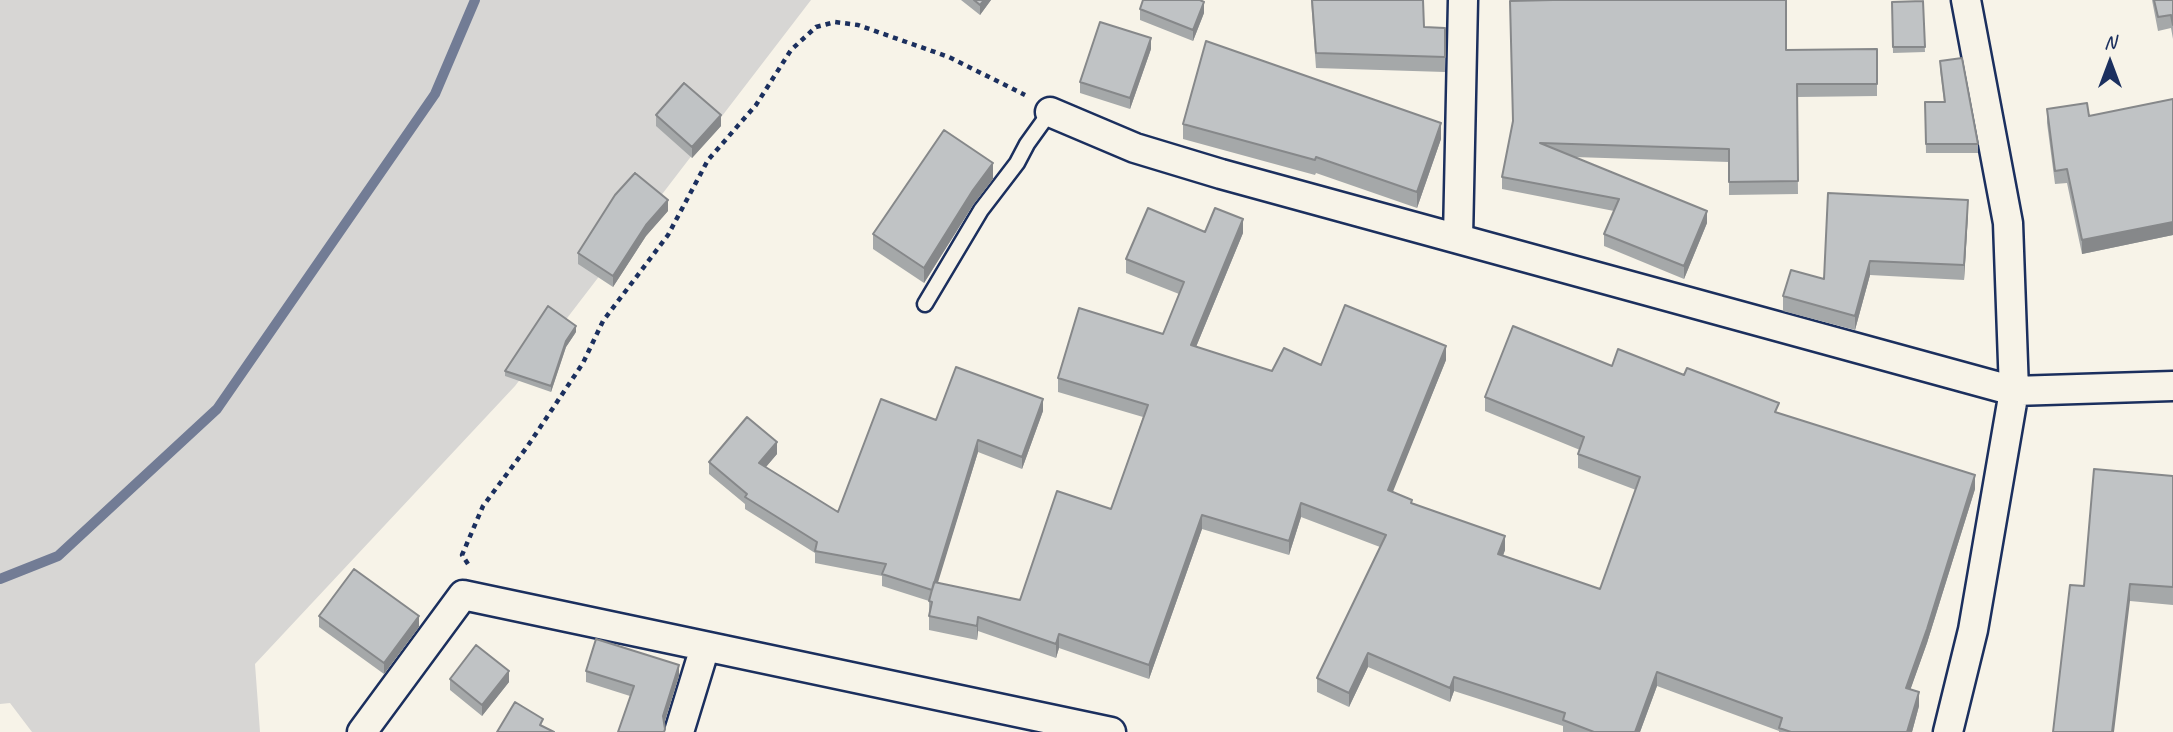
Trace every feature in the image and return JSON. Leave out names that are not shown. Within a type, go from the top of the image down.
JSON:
[{"type":"street","points":[[1458,238],[1463,0]]},
{"type":"street","points":[[1948,732],[1973,629],[2014,391],[2008,223],[1966,0]]},
{"type":"street","points":[[1050,112],[1135,148],[2014,391],[2173,386]]},
{"type":"street","points":[[362,732],[463,595],[1111,732]]},
{"type":"street","points":[[679,732],[705,647]]},
{"type":"lane","points":[[925,304],[981,210],[1017,163],[1050,112]]},
{"type":"path","points":[[463,595],[474,574],[463,555],[483,506],[527,447],[583,363],[603,321],[668,235],[708,160],[756,105],[791,50],[816,27],[835,22],[858,25],[949,57],[1032,98],[1050,112]]},
{"type":"shaded area","points":[[0,0],[811,0],[515,386],[255,664],[260,732],[32,732],[10,703],[0,704]]},
{"type":"building","points":[[1143,0],[1204,2],[1193,30],[1140,9]]},
{"type":"building","points":[[1312,0],[1423,0],[1424,27],[1445,28],[1445,57],[1316,53]]},
{"type":"building","points":[[1786,0],[1786,50],[1877,49],[1877,84],[1797,84],[1798,181],[1729,182],[1729,149],[1540,143],[1707,211],[1684,266],[1604,234],[1619,199],[1502,177],[1513,121],[1510,1]]},
{"type":"building","points":[[2154,0],[2173,0],[2173,25],[2171,15],[2158,17]]},
{"type":"building","points":[[1923,1],[1925,47],[1893,47],[1892,2]]},
{"type":"building","points":[[1100,22],[1151,38],[1130,98],[1080,82]]},
{"type":"building","points":[[1206,41],[1441,123],[1417,192],[1316,157],[1315,160],[1183,124]]},
{"type":"building","points":[[1962,58],[1978,144],[1926,144],[1925,102],[1945,102],[1940,61]]},
{"type":"building","points":[[684,83],[721,115],[692,147],[656,115]]},
{"type":"building","points":[[2173,99],[2173,222],[2082,240],[2067,169],[2055,171],[2047,109],[2087,103],[2089,116]]},
{"type":"building","points":[[944,130],[993,163],[924,268],[873,234]]},
{"type":"building","points":[[635,173],[668,200],[646,225],[613,276],[578,253],[615,195]]},
{"type":"building","points":[[1828,193],[1968,200],[1964,265],[1870,261],[1855,316],[1783,296],[1791,270],[1824,279]]},
{"type":"building","points":[[1148,208],[1205,232],[1215,208],[1243,219],[1191,345],[1272,371],[1284,348],[1321,365],[1345,305],[1446,346],[1388,490],[1412,500],[1411,503],[1505,536],[1498,554],[1600,589],[1640,477],[1578,454],[1584,437],[1485,397],[1513,326],[1612,366],[1618,349],[1684,375],[1687,368],[1779,403],[1775,412],[1975,475],[1906,688],[1919,692],[1907,732],[1791,732],[1779,728],[1782,718],[1657,672],[1635,732],[1594,732],[1563,720],[1565,713],[1454,677],[1450,688],[1368,653],[1349,693],[1317,678],[1386,535],[1301,503],[1289,541],[1202,515],[1149,665],[1059,634],[1056,644],[978,617],[977,626],[929,616],[932,602],[929,601],[934,582],[1020,600],[1057,491],[1111,509],[1148,405],[1058,378],[1079,308],[1163,334],[1184,282],[1126,259]]},
{"type":"building","points":[[548,306],[576,326],[566,341],[551,386],[505,371]]},
{"type":"building","points":[[956,367],[1043,399],[1022,457],[978,440],[932,590],[882,574],[886,564],[815,551],[817,542],[745,497],[747,494],[709,462],[747,417],[777,442],[759,463],[838,512],[881,399],[936,420]]},
{"type":"building","points":[[2094,469],[2173,476],[2173,587],[2130,584],[2112,732],[2053,732],[2070,585],[2084,586]]},
{"type":"building","points":[[354,569],[419,616],[384,663],[319,616]]},
{"type":"building","points":[[596,639],[679,665],[663,716],[664,732],[618,732],[634,686],[586,671]]},
{"type":"building","points":[[476,645],[509,671],[482,705],[450,679]]},
{"type":"building","points":[[515,702],[543,719],[540,725],[554,732],[497,732]]},
{"type":"waterway","points":[[0,579],[58,556],[217,409],[435,94],[475,0]]}]
